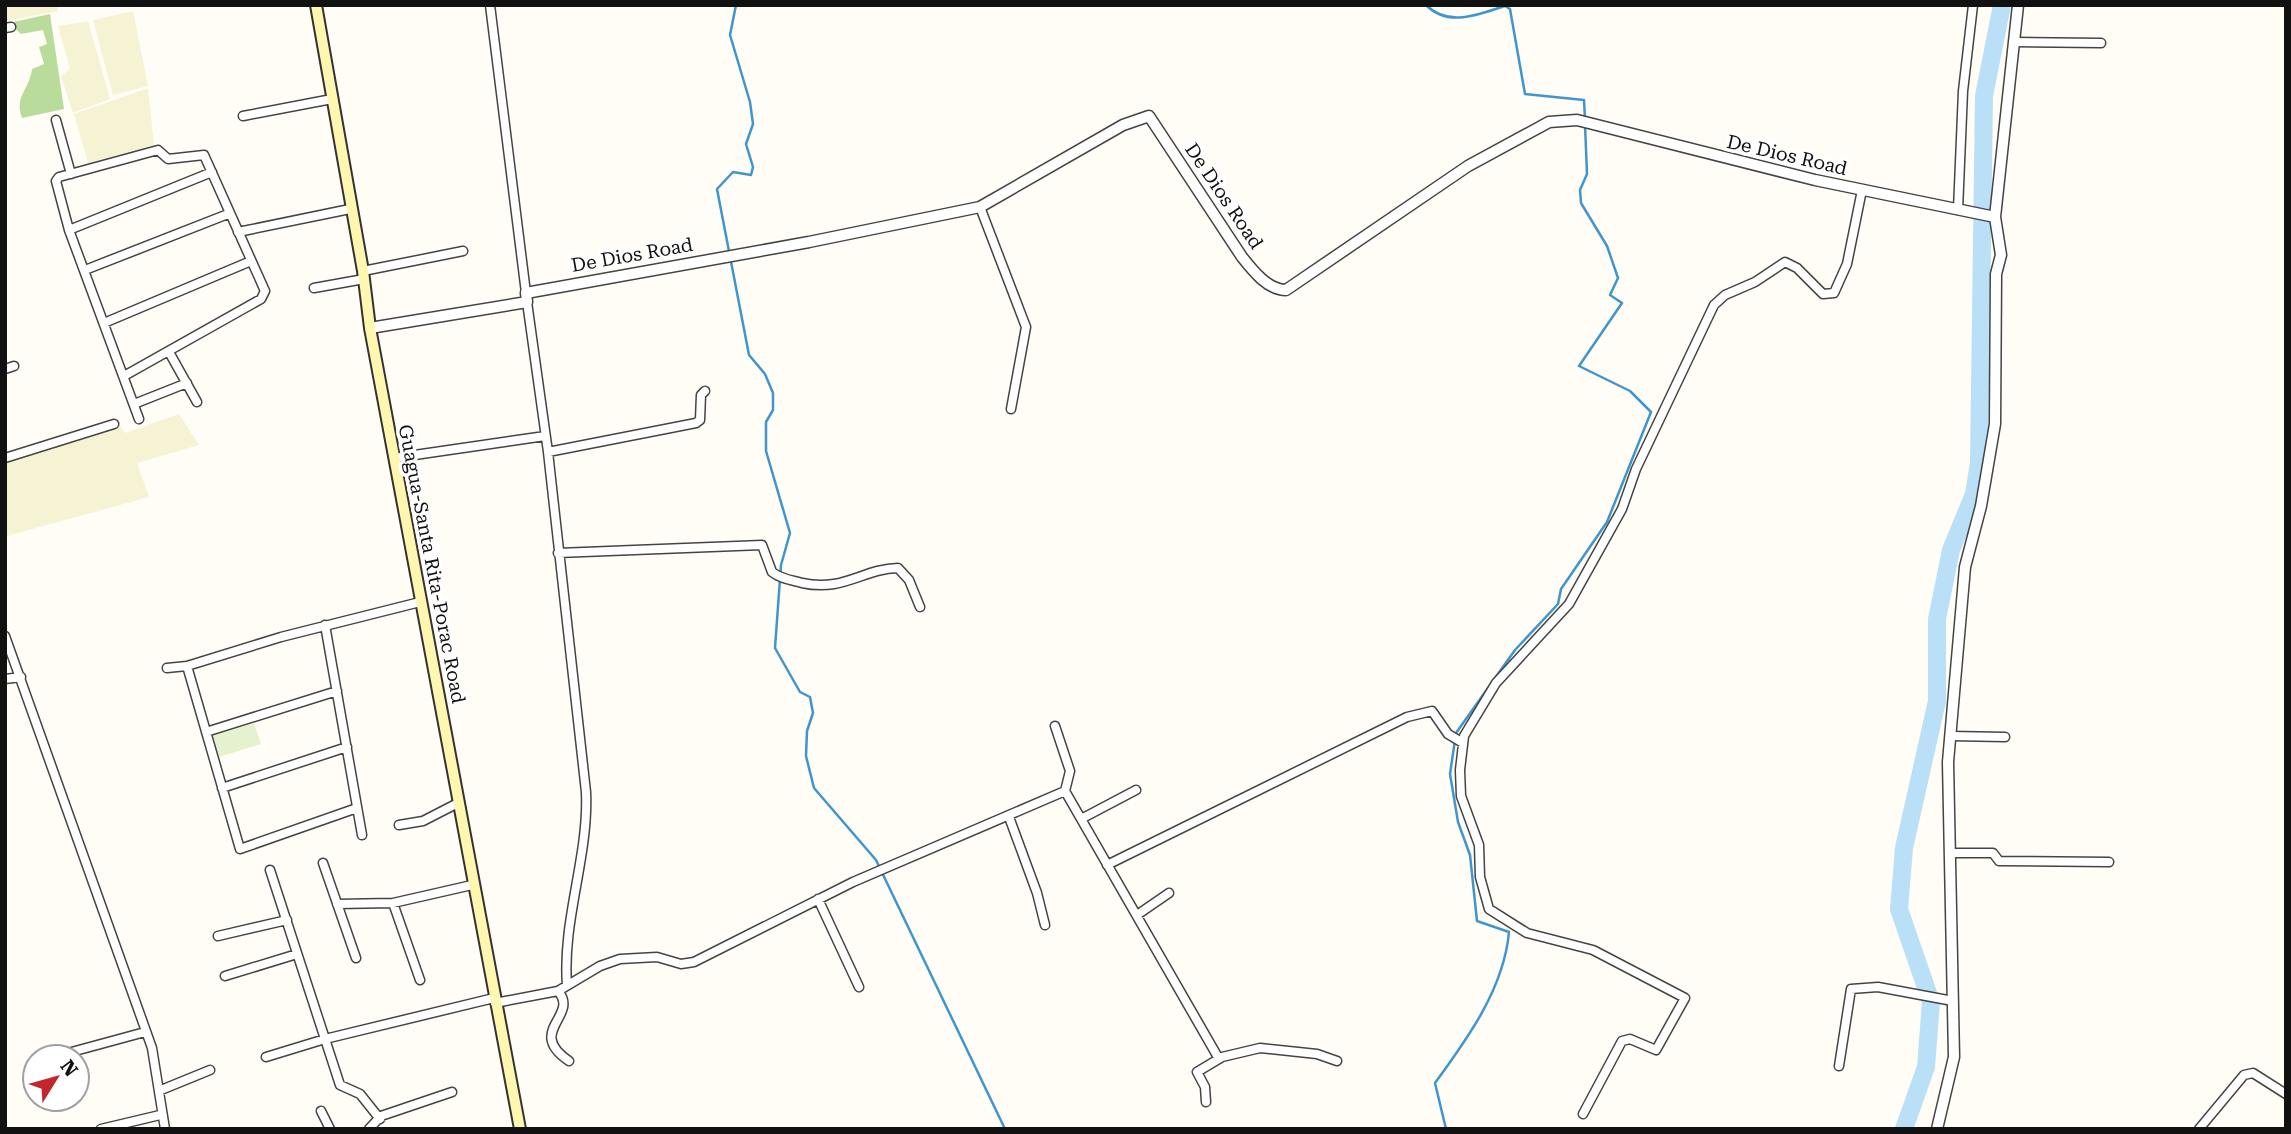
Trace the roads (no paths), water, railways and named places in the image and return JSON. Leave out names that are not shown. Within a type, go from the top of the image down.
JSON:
[{"type":"main road","name":"Guagua-Santa Rita-Porac Road","points":[[316,5],[370,328],[472,886],[520,1129]]},
{"type":"street","points":[[490,5],[548,452],[587,817],[568,944],[567,985]]},
{"type":"street","points":[[1958,210],[1963,91],[1973,5]]},
{"type":"street","points":[[1937,1129],[1954,1057],[1949,1001],[1950,853],[1947,786],[1950,736],[1965,567],[1983,494],[1995,424],[1996,274],[2001,255],[1992,216],[2018,5]]},
{"type":"street","points":[[2014,42],[2101,43]]},
{"type":"street","points":[[243,116],[332,99]]},
{"type":"street","name":"De Dios Road","points":[[370,328],[737,253],[873,230],[981,207],[1123,125],[1149,116],[1242,257],[1267,283],[1286,290],[1468,166],[1549,122],[1577,120],[1711,156],[1992,216]]},
{"type":"street","points":[[56,120],[71,174]]},
{"type":"street","points":[[124,376],[261,299],[265,291],[228,214],[204,155],[168,159],[158,150],[71,174],[56,181],[69,230],[139,419]]},
{"type":"street","points":[[69,230],[212,172]]},
{"type":"street","points":[[1583,1114],[1622,1041],[1630,1039],[1656,1050],[1685,998],[1593,950],[1527,933],[1489,909],[1480,877],[1479,845],[1461,796],[1461,742],[1496,683],[1569,604],[1622,509],[1636,469],[1714,305],[1725,295],[1755,282],[1785,262],[1797,268],[1823,294],[1834,293],[1847,264],[1862,190]]},
{"type":"street","points":[[981,207],[1026,327],[1024,353],[1011,409]]},
{"type":"street","points":[[238,232],[350,209]]},
{"type":"street","points":[[85,270],[228,214]]},
{"type":"street","points":[[314,288],[463,251]]},
{"type":"street","points":[[104,323],[251,261]]},
{"type":"street","points":[[169,352],[197,402]]},
{"type":"street","points":[[134,404],[187,383]]},
{"type":"street","points":[[548,452],[696,423],[700,420],[701,395],[705,391]]},
{"type":"street","points":[[5,458],[114,424]]},
{"type":"street","points":[[394,458],[545,436]]},
{"type":"street","points":[[558,553],[752,543],[762,545],[772,572],[782,578],[815,586],[841,585],[898,568],[909,580],[920,607]]},
{"type":"street","points":[[167,668],[187,666],[324,625],[420,602]]},
{"type":"street","points":[[324,625],[362,835]]},
{"type":"street","points":[[5,636],[145,1032],[161,1090],[160,1115],[164,1129]]},
{"type":"street","points":[[187,666],[240,849],[357,808]]},
{"type":"street","points":[[5,679],[21,677]]},
{"type":"street","points":[[206,732],[337,691]]},
{"type":"street","points":[[1107,865],[1407,717],[1432,711],[1448,734],[1461,742]]},
{"type":"street","points":[[1055,726],[1070,771],[1065,791],[1219,1059]]},
{"type":"street","points":[[1950,736],[2005,737]]},
{"type":"street","points":[[222,788],[347,747]]},
{"type":"street","points":[[1082,818],[1136,790]]},
{"type":"street","points":[[266,1057],[325,1039],[494,1000],[558,991],[620,960],[657,957],[681,964],[694,962],[818,899],[1065,791]]},
{"type":"street","points":[[399,825],[423,821],[458,803]]},
{"type":"street","points":[[1009,817],[1037,892],[1045,925]]},
{"type":"street","points":[[1950,853],[1993,853],[1999,861],[2109,862]]},
{"type":"street","points":[[323,863],[356,958]]},
{"type":"street","points":[[270,870],[340,1085],[360,1094],[380,1119]]},
{"type":"street","points":[[337,904],[393,903],[472,886]]},
{"type":"street","points":[[1138,915],[1170,893]]},
{"type":"street","points":[[818,899],[859,987]]},
{"type":"street","points":[[393,903],[420,980]]},
{"type":"street","points":[[218,936],[287,920]]},
{"type":"street","points":[[225,976],[297,954]]},
{"type":"street","points":[[1839,1066],[1851,989],[1878,987],[1949,1001]]},
{"type":"street","points":[[558,991],[563,1002],[563,1012],[551,1026],[550,1038],[553,1047],[569,1061]]},
{"type":"street","points":[[91,1047],[145,1032]]},
{"type":"street","points":[[1206,1102],[1205,1087],[1196,1072],[1219,1059],[1271,1047],[1305,1055],[1317,1054],[1337,1061]]},
{"type":"street","points":[[161,1090],[210,1070]]},
{"type":"street","points":[[2199,1129],[2244,1075],[2253,1073],[2286,1094]]},
{"type":"street","points":[[369,1129],[380,1119],[452,1092]]},
{"type":"street","points":[[321,1111],[330,1129]]},
{"type":"street","points":[[101,1129],[160,1115]]},
{"type":"waterway","points":[[736,5],[730,35],[750,102],[753,124],[746,144],[753,167],[751,175],[733,172],[717,189],[749,355],[765,374],[773,393],[773,410],[766,422],[766,451],[790,533],[781,565],[775,648],[800,692],[810,697],[813,713],[807,731],[806,756],[814,788],[876,860],[1005,1129]]},
{"type":"waterway","points":[[1426,5],[1435,12],[1454,18],[1505,6],[1510,9],[1525,94],[1584,100],[1585,119]]},
{"type":"waterway","points":[[1904,1129],[1926,1067],[1931,1002],[1899,909],[1904,848],[1937,701],[1937,619],[1951,550],[1974,494],[1979,463],[1984,96],[2002,5]]},
{"type":"waterway","points":[[1446,1129],[1435,1083],[1483,1012],[1500,973],[1509,932],[1477,921],[1470,855],[1458,822],[1450,774],[1456,733],[1515,650],[1558,604],[1561,589],[1607,522],[1651,412],[1630,391],[1579,366],[1622,303],[1610,295],[1618,278],[1607,246],[1581,203],[1580,190],[1587,174],[1585,125]]}]
